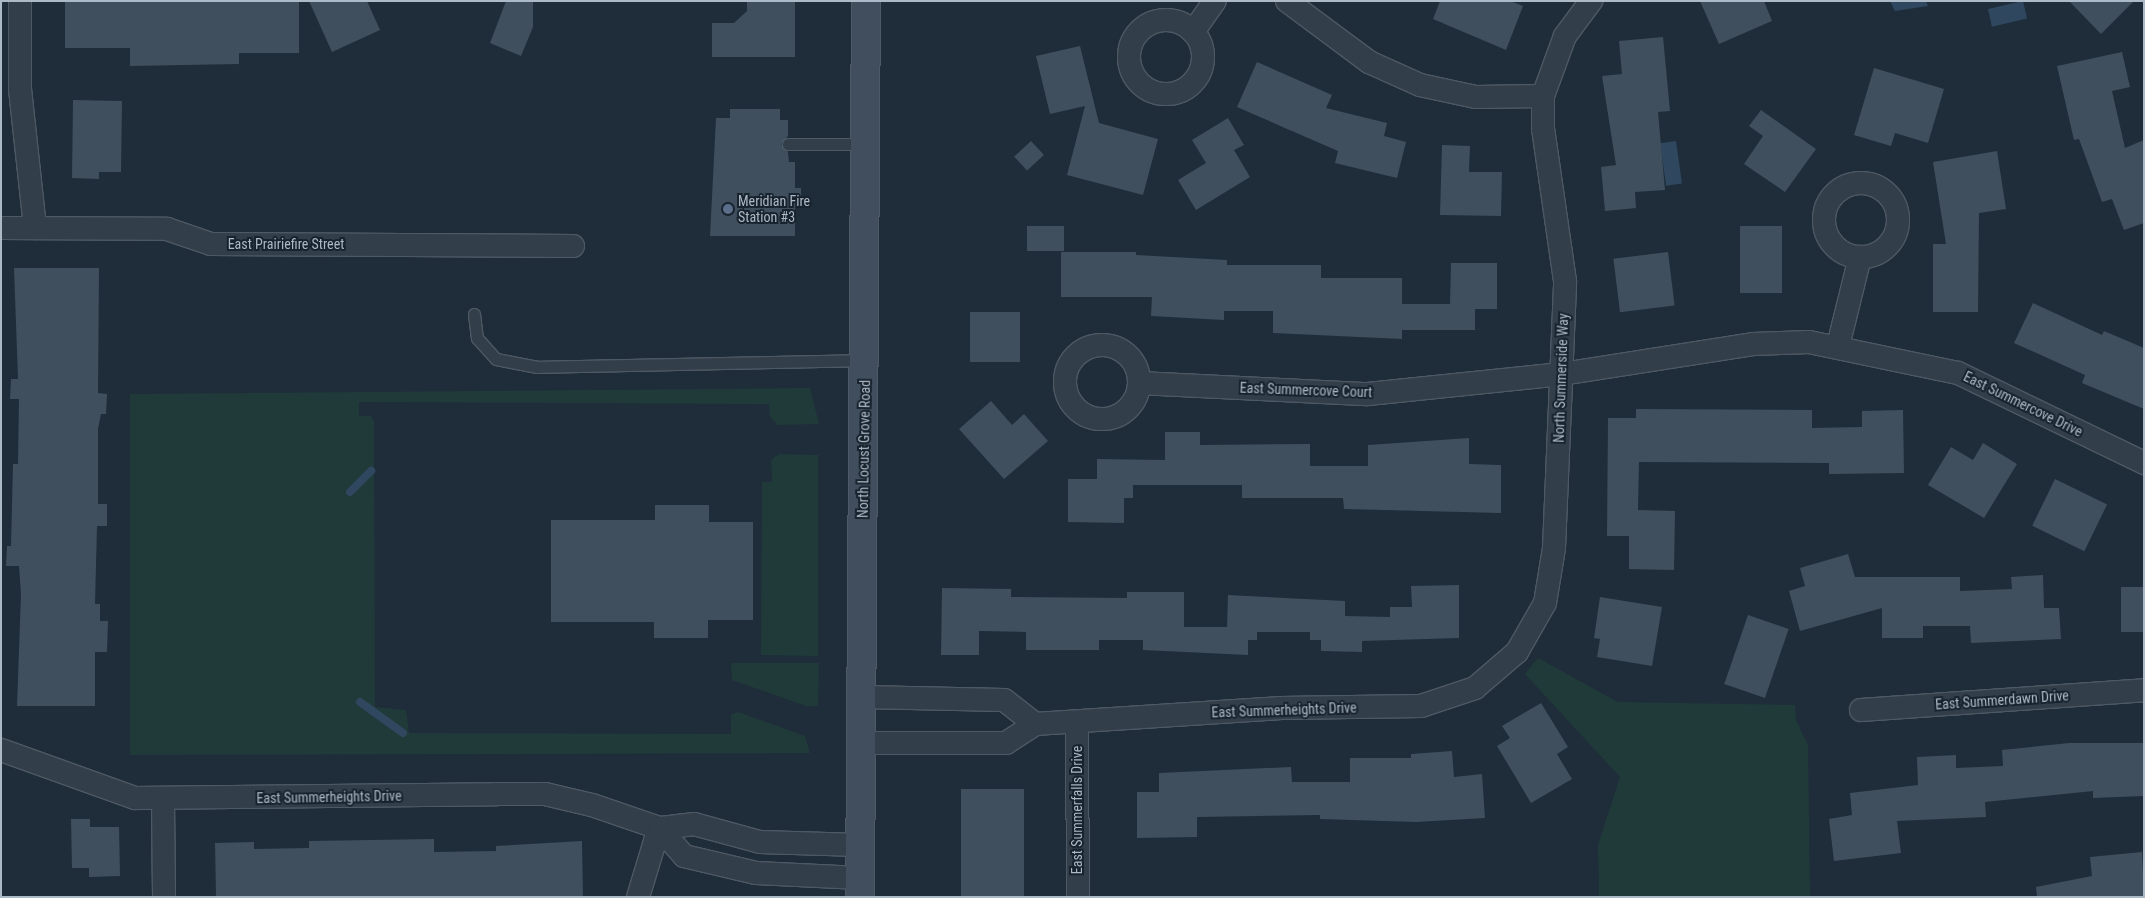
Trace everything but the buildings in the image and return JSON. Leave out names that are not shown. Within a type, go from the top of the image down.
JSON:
[{"type":"main road","name":"North Locust Grove Road","points":[[860,887],[866,1]]},
{"type":"street","points":[[20,1],[20,89],[35,228]]},
{"type":"street","points":[[1193,32],[1215,1]]},
{"type":"street","points":[[1287,1],[1369,62],[1420,85],[1476,97],[1543,96],[1566,36],[1591,1]]},
{"type":"street","name":"North Summerside Way","points":[[1518,652],[1546,603],[1552,576],[1562,374],[1563,252],[1543,129],[1543,96]]},
{"type":"street","name":"East Prairiefire Street","points":[[1,228],[167,229],[211,244],[573,246]]},
{"type":"street","points":[[1838,346],[1860,256]]},
{"type":"street","name":"East Summercove Drive","points":[[1562,374],[1753,344],[1838,346],[1975,380],[2144,464]]},
{"type":"street","name":"East Summercove Court","points":[[1139,383],[1368,394],[1562,374]]},
{"type":"street","name":"East Summerheights Drive","points":[[1035,724],[1281,708],[1421,706],[1474,688],[1518,652]]},
{"type":"street","name":"East Summerdawn Drive","points":[[1861,710],[2144,690]]},
{"type":"street","points":[[861,743],[1006,743],[1035,724],[1004,700],[862,697]]},
{"type":"street","name":"East Summerfalls Drive","points":[[1077,722],[1078,897]]},
{"type":"street","name":"East Summerheights Drive","points":[[1,750],[112,792],[164,800],[545,794],[660,828],[694,824],[760,842],[860,845]]},
{"type":"street","points":[[164,800],[164,897]]},
{"type":"street","points":[[660,828],[684,856],[756,873],[860,887]]},
{"type":"street","points":[[638,897],[660,828]]},
{"type":"lane","points":[[788,144],[866,144]]},
{"type":"lane","points":[[474,314],[477,338],[496,359],[537,367],[865,360]]},
{"type":"green space","points":[[810,388],[819,424],[778,425],[770,417],[769,404],[359,402],[359,416],[371,416],[374,422],[375,707],[406,710],[409,733],[731,734],[731,715],[738,712],[805,736],[810,753],[130,755],[130,394]]},
{"type":"green space","points":[[779,454],[818,455],[818,656],[761,655],[762,482],[772,482],[771,460]]},
{"type":"green space","points":[[1538,658],[1618,702],[1795,705],[1796,720],[1808,745],[1810,897],[1599,897],[1598,845],[1620,777],[1525,674]]},
{"type":"green space","points":[[731,663],[819,663],[818,706],[806,706],[732,680]]},
{"type":"water","points":[[1890,1],[1926,1],[1928,6],[1895,11]]},
{"type":"water","points":[[2023,1],[2027,19],[1992,27],[1988,9]]},
{"type":"water","points":[[1676,141],[1682,184],[1666,186],[1660,143]]},
{"type":"waterway","points":[[350,492],[371,471]]},
{"type":"waterway","points":[[360,702],[403,733]]},
{"type":"place","name":"Meridian Fire Station #3","points":[[728,209]]}]
